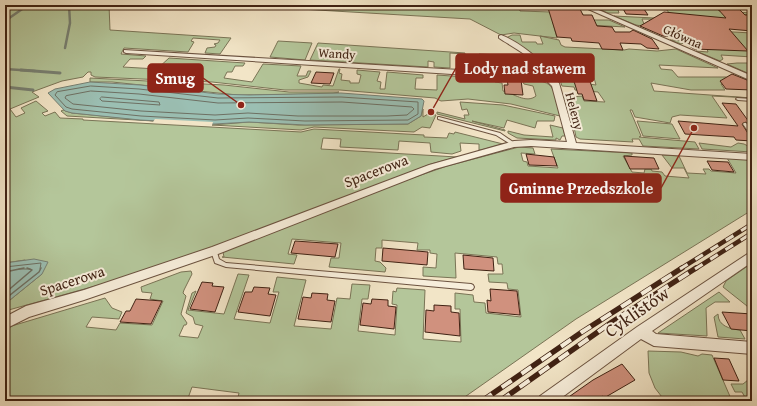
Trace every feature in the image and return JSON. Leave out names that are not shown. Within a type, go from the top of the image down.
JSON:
[{"type":"street","name":"Główna","points":[[582,5],[752,79]]},
{"type":"street","name":"Heleny","points":[[501,37],[532,57],[544,69],[548,78],[556,87],[572,146]]},
{"type":"street","name":"Wandy","points":[[126,52],[548,78]]},
{"type":"street","name":"Spacerowa","points":[[5,315],[26,312],[84,295],[214,251],[432,167],[514,144],[526,143],[752,156]]},
{"type":"street","name":"Cyklistów","points":[[545,401],[641,331],[752,256]]},
{"type":"street","name":"Spacerowa","points":[[5,323],[26,312]]},
{"type":"street","points":[[641,331],[654,340],[752,348]]},
{"type":"lane","points":[[738,99],[752,100]]},
{"type":"lane","points":[[439,118],[500,134],[514,144]]},
{"type":"lane","points":[[745,124],[752,133]]},
{"type":"lane","points":[[214,251],[217,261],[226,265],[471,287]]},
{"type":"green space","points":[[5,5],[109,5],[110,30],[231,38],[220,54],[205,53],[207,48],[215,47],[216,45],[214,44],[218,43],[220,40],[193,38],[191,41],[194,42],[188,52],[124,48],[121,54],[146,56],[143,59],[130,59],[123,67],[157,69],[169,58],[245,63],[243,66],[235,66],[232,72],[227,72],[224,78],[252,82],[263,64],[301,66],[297,76],[306,76],[308,71],[311,71],[308,77],[299,80],[299,83],[322,87],[323,85],[333,86],[339,69],[339,73],[342,74],[341,80],[350,81],[350,83],[359,83],[361,75],[357,74],[357,70],[380,72],[377,81],[381,82],[380,89],[385,89],[387,72],[423,75],[423,78],[416,78],[415,89],[437,90],[437,75],[494,79],[495,82],[502,83],[503,91],[528,99],[536,96],[533,86],[524,84],[521,79],[541,81],[551,86],[560,116],[511,104],[468,99],[441,101],[435,98],[340,90],[285,90],[212,82],[95,77],[91,75],[91,72],[88,72],[83,77],[62,81],[32,92],[39,97],[10,109],[16,117],[25,113],[21,108],[36,101],[48,111],[42,113],[45,116],[55,112],[60,118],[301,132],[314,129],[424,135],[424,137],[447,138],[449,133],[454,134],[455,132],[503,144],[479,150],[479,144],[460,143],[461,151],[452,154],[431,152],[430,143],[399,141],[398,150],[340,147],[341,139],[323,138],[321,149],[457,157],[431,164],[244,236],[135,275],[5,311],[5,304],[42,274],[25,260],[5,263]]},
{"type":"green space","points":[[232,5],[404,5],[481,9],[493,6],[512,9],[513,7],[526,5],[519,8],[520,11],[582,13],[583,15],[580,15],[583,20],[609,20],[625,27],[553,23],[557,38],[514,33],[501,35],[470,19]]},
{"type":"green space","points":[[589,5],[619,5],[645,8],[645,6],[649,5],[720,5],[722,7],[716,7],[719,11],[752,13],[752,15],[737,14],[742,21],[642,19],[644,24],[642,26],[614,16],[694,20],[669,13],[667,10],[617,7],[619,13],[608,13]]},
{"type":"green space","points":[[677,29],[752,33],[752,57],[721,55],[723,59],[720,61],[696,51],[708,52],[707,49],[684,41],[684,43],[681,44],[670,40],[714,42]]},
{"type":"green space","points":[[512,35],[520,35],[522,42],[536,42],[537,44],[543,44],[540,36],[559,40],[561,45],[565,47],[657,51],[676,49],[718,68],[659,65],[661,69],[672,70],[678,77],[726,77],[737,82],[721,84],[725,90],[691,90],[651,83],[654,91],[752,98],[712,96],[727,118],[680,115],[672,117],[670,123],[635,117],[632,110],[630,110],[641,136],[639,137],[695,142],[699,149],[643,146],[639,139],[632,139],[633,142],[580,139],[576,137],[574,127],[577,126],[575,117],[568,115],[563,98],[582,96],[584,101],[605,102],[598,92],[575,90],[574,87],[562,86],[560,80],[596,85],[594,78],[590,77],[588,74],[552,71],[506,38]]},
{"type":"green space","points":[[278,41],[312,43],[305,60],[270,57]]},
{"type":"green space","points":[[318,43],[465,54],[450,53],[450,68],[434,67],[434,62],[428,61],[428,67],[310,60]]},
{"type":"green space","points":[[479,54],[523,56],[502,57],[498,61],[498,64],[505,69],[526,69],[537,75],[480,72],[480,69],[476,68],[475,56],[479,56]]},
{"type":"green space","points":[[752,63],[752,70],[749,70],[752,75],[727,64]]},
{"type":"green space","points":[[90,78],[224,85],[289,92],[339,92],[331,94],[237,95],[112,82],[90,82]]},
{"type":"green space","points":[[460,102],[503,105],[555,116],[554,121],[537,121],[535,128],[507,120],[504,128],[472,121],[505,131],[437,114],[437,112],[465,119],[464,115],[469,115],[467,109],[462,110]]},
{"type":"green space","points":[[423,109],[423,117],[428,114],[436,115],[430,128],[422,127],[414,132],[314,127],[301,130],[212,125],[249,122],[298,125],[408,124],[421,116]]},
{"type":"green space","points":[[63,110],[72,113],[154,121],[67,116],[61,111]]},
{"type":"green space","points":[[637,121],[672,124],[680,139],[643,136]]},
{"type":"green space","points":[[550,125],[563,128],[565,136],[562,136],[560,140],[556,138],[556,140],[517,138],[508,133],[508,131],[524,135],[553,137]]},
{"type":"green space","points":[[699,143],[731,147],[738,143],[744,144],[752,148],[752,152],[702,149]]},
{"type":"green space","points":[[519,147],[533,148],[535,154],[521,153],[523,161],[527,162],[528,166],[558,168],[551,149],[632,153],[632,155],[623,156],[632,172],[644,173],[645,169],[651,169],[652,171],[662,172],[665,176],[689,178],[684,168],[672,168],[662,155],[679,156],[687,173],[706,174],[703,169],[736,173],[727,158],[752,159],[752,210],[576,319],[459,401],[237,401],[239,393],[192,387],[187,401],[5,401],[5,328],[105,298],[112,308],[122,312],[119,319],[92,317],[86,327],[116,330],[120,323],[152,325],[163,301],[150,299],[152,293],[142,292],[141,287],[181,272],[191,271],[192,274],[183,293],[186,296],[181,314],[187,323],[184,325],[179,336],[198,338],[203,326],[195,324],[193,317],[186,313],[192,293],[196,291],[188,310],[224,314],[238,274],[249,275],[234,319],[270,323],[279,292],[273,292],[277,277],[306,280],[294,326],[331,329],[337,298],[350,299],[352,284],[370,285],[368,299],[362,299],[358,331],[395,335],[397,305],[392,304],[393,291],[396,292],[397,288],[425,290],[423,339],[461,342],[460,309],[455,309],[455,293],[473,295],[474,302],[485,303],[486,313],[521,317],[518,290],[508,289],[507,283],[489,282],[488,274],[503,274],[502,264],[498,264],[497,257],[455,253],[456,278],[423,276],[423,267],[436,268],[437,254],[430,253],[430,250],[417,250],[418,243],[382,240],[382,248],[376,248],[375,261],[380,262],[386,268],[385,272],[329,267],[331,258],[339,258],[341,243],[292,239],[288,254],[297,255],[294,264],[222,257],[224,257],[223,252],[395,184],[447,166]]},
{"type":"green space","points":[[752,263],[752,313],[747,306],[723,287],[726,281]]},
{"type":"green space","points":[[719,292],[730,302],[715,302],[706,308],[707,336],[658,333]]},
{"type":"green space","points":[[718,314],[722,324],[732,329],[740,330],[745,339],[718,337],[714,317]]},
{"type":"green space","points":[[648,351],[681,352],[698,356],[702,354],[712,355],[732,401],[665,401],[655,388],[649,373]]},
{"type":"green space","points":[[749,375],[752,381],[752,401],[747,401],[742,392],[735,392],[731,384],[743,384],[748,380]]},
{"type":"water","points":[[90,82],[140,85],[218,94],[249,95],[341,93],[422,99],[424,101],[421,116],[408,124],[305,125],[249,122],[214,124],[140,120],[72,113],[65,111],[48,93],[55,89]]},
{"type":"water","points":[[34,259],[48,262],[42,274],[5,304],[5,263]]},
{"type":"pier","points":[[155,119],[213,122],[212,125],[153,122]]},
{"type":"building","points":[[621,5],[642,6],[648,15],[626,14]]},
{"type":"building","points":[[721,5],[735,5],[745,15],[752,15],[752,31],[729,29],[748,51],[694,49],[686,44],[680,37],[663,36],[640,26],[664,12],[726,18],[717,8],[724,8]]},
{"type":"building","points":[[548,8],[580,9],[583,15],[592,15],[597,26],[612,27],[615,32],[630,32],[633,30],[652,39],[659,49],[647,48],[641,44],[620,43],[623,50],[602,49],[599,43],[572,41],[571,38],[557,37]]},
{"type":"building","points":[[316,72],[334,73],[330,84],[311,83]]},
{"type":"building","points":[[732,74],[752,82],[752,90],[726,89],[720,81]]},
{"type":"building","points":[[572,75],[588,76],[597,101],[584,100],[582,94],[578,94]]},
{"type":"building","points":[[507,79],[521,80],[523,95],[505,94],[504,85],[508,85]]},
{"type":"building","points":[[722,103],[736,104],[752,126],[752,128],[746,122],[742,124],[749,135],[752,136],[752,141],[736,140],[734,137],[685,134],[678,121],[738,126]]},
{"type":"building","points":[[526,154],[554,157],[557,166],[529,165]]},
{"type":"building","points":[[624,156],[654,158],[659,169],[630,169]]},
{"type":"building","points":[[707,161],[728,162],[734,172],[712,170]]},
{"type":"building","points":[[295,241],[338,244],[335,257],[291,253]]},
{"type":"building","points":[[383,248],[428,252],[427,265],[382,261]]},
{"type":"building","points":[[463,255],[493,258],[494,271],[464,269]]},
{"type":"building","points":[[202,282],[213,283],[212,286],[224,287],[215,312],[190,309]]},
{"type":"building","points":[[254,287],[270,288],[268,294],[276,295],[270,316],[238,312],[245,292],[252,292]]},
{"type":"building","points":[[490,289],[517,291],[520,315],[488,312],[487,300],[491,301]]},
{"type":"building","points":[[312,293],[328,294],[327,300],[335,301],[331,322],[298,319],[303,297],[311,298]]},
{"type":"building","points":[[136,299],[162,301],[151,324],[120,322],[126,311],[130,311]]},
{"type":"building","points":[[372,299],[388,300],[388,306],[396,307],[394,329],[360,325],[363,303],[371,304]]},
{"type":"building","points":[[434,305],[451,306],[451,312],[459,313],[460,336],[425,332],[426,310],[434,311]]},
{"type":"building","points":[[722,312],[752,314],[752,331],[731,329]]},
{"type":"building","points":[[714,358],[729,359],[739,381],[723,380]]},
{"type":"building","points":[[622,364],[635,380],[604,398],[603,396],[595,401],[563,401],[593,380]]},
{"type":"waterway","points":[[5,21],[28,5]]},
{"type":"waterway","points":[[65,48],[70,23],[69,5]]},
{"type":"waterway","points":[[5,69],[28,70]]},
{"type":"waterway","points":[[21,70],[28,70]]},
{"type":"waterway","points":[[28,70],[35,71]]},
{"type":"waterway","points":[[28,70],[60,73]]},
{"type":"waterway","points":[[5,87],[33,90]]},
{"type":"railway","points":[[680,269],[752,224]]},
{"type":"railway","points":[[695,269],[752,233]]},
{"type":"railway","points":[[482,401],[582,332],[682,268]]},
{"type":"railway","points":[[500,401],[612,322],[696,268]]},
{"type":"place","name":"Smug","points":[[241,105]]},
{"type":"place","name":"Lody nad stawem","points":[[431,112]]},
{"type":"place","name":"Gminne Przedszkole","points":[[694,128]]}]
